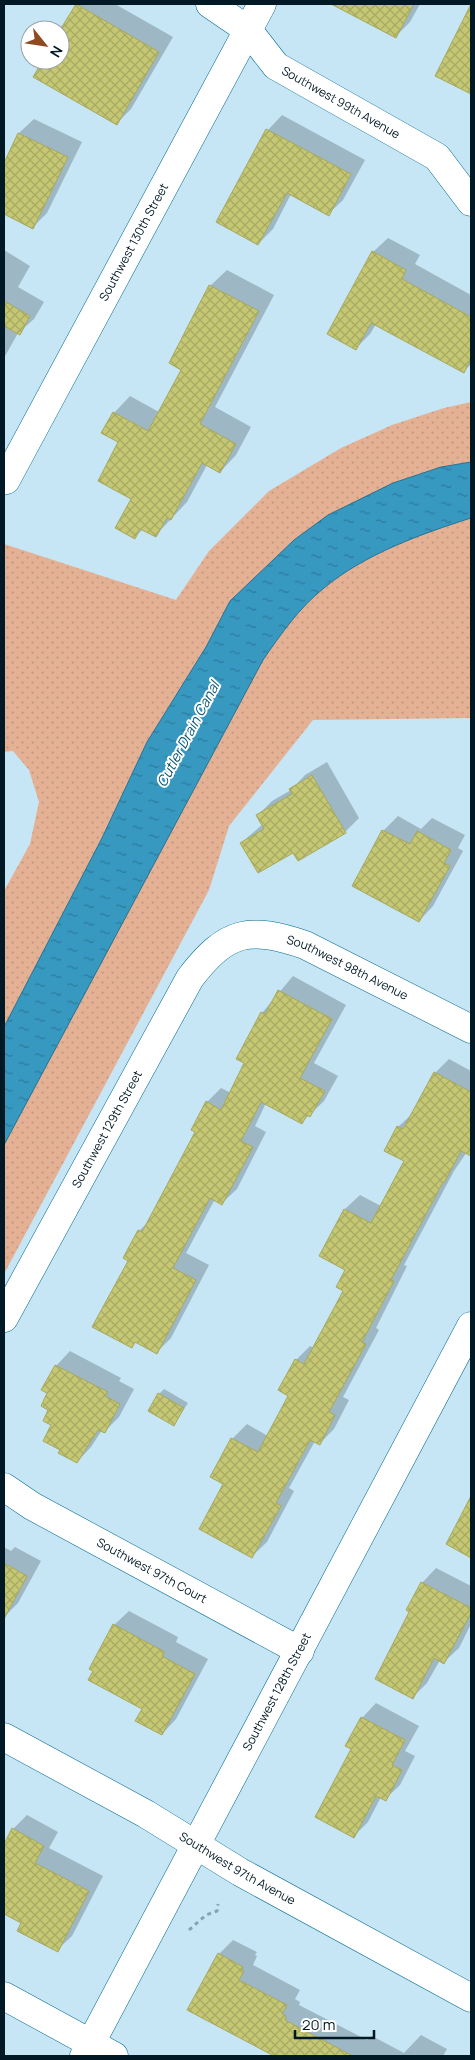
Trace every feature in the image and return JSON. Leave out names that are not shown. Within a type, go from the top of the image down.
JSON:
[{"type":"street","name":"Southwest 99th Avenue","points":[[210,4],[248,30],[276,66],[437,157],[471,202]]},
{"type":"street","name":"Southwest 130th Street","points":[[6,480],[262,4]]},
{"type":"street","name":"Southwest 98th Avenue","points":[[218,946],[248,934],[282,937],[305,945],[471,1030]]},
{"type":"street","name":"Southwest 129th Street","points":[[4,1318],[190,978],[205,958],[218,946]]},
{"type":"street","name":"Southwest 128th Street","points":[[96,2052],[196,1845],[471,1326]]},
{"type":"street","name":"Southwest 97th Court","points":[[4,1487],[32,1506],[300,1651]]},
{"type":"street","name":"Southwest 97th Avenue","points":[[4,1737],[146,1814],[240,1872],[471,1998]]},
{"type":"street","points":[[4,1996],[96,2052]]},
{"type":"path","points":[[189,1930],[206,1915],[217,1911],[218,1904]]},
{"type":"shaded area","points":[[471,402],[471,462],[441,467],[393,483],[230,601],[206,647],[147,742],[102,838],[4,1027],[4,891],[30,844],[39,802],[29,770],[13,751],[4,752],[4,544],[176,600],[209,551],[269,491],[341,448],[392,425],[444,408]]},
{"type":"shaded area","points":[[471,518],[471,718],[313,720],[229,826],[209,890],[4,1274],[4,1145],[263,660],[298,613],[324,588],[340,576],[394,546]]},
{"type":"water","name":"Cutler Drain Canal","points":[[471,462],[471,518],[394,546],[340,576],[324,588],[298,613],[263,660],[4,1145],[4,1027],[102,838],[147,742],[206,647],[230,601],[294,540],[328,515],[393,483],[441,467]]},
{"type":"building","points":[[76,4],[159,52],[117,125],[33,77],[37,70],[70,70],[70,20],[66,20]]},
{"type":"building","points":[[331,4],[414,4],[396,38]]},
{"type":"building","points":[[471,4],[471,94],[435,76]]},
{"type":"building","points":[[266,129],[351,174],[329,216],[287,193],[258,245],[216,222]]},
{"type":"building","points":[[18,133],[68,157],[33,229],[4,214],[4,163]]},
{"type":"building","points":[[372,251],[406,270],[402,279],[471,317],[471,359],[464,373],[371,323],[356,350],[327,334]]},
{"type":"building","points":[[209,285],[259,311],[200,424],[236,444],[220,473],[202,463],[171,520],[167,518],[156,537],[140,529],[135,539],[115,528],[131,499],[98,481],[118,442],[101,433],[113,412],[148,431],[181,370],[169,363]]},
{"type":"building","points":[[4,301],[30,316],[20,335],[4,326]]},
{"type":"building","points":[[312,775],[346,833],[298,861],[293,853],[258,873],[240,843],[264,829],[256,815],[292,794],[289,789]]},
{"type":"building","points":[[382,830],[410,844],[417,831],[451,850],[444,863],[450,866],[419,922],[352,886]]},
{"type":"building","points":[[278,990],[332,1019],[300,1078],[325,1091],[310,1117],[307,1115],[302,1124],[261,1102],[241,1141],[253,1147],[222,1205],[210,1198],[173,1268],[196,1280],[157,1354],[135,1342],[132,1348],[92,1327],[128,1261],[123,1258],[138,1230],[142,1232],[195,1132],[191,1130],[206,1101],[221,1110],[244,1063],[236,1059],[261,1012],[265,1014]]},
{"type":"building","points":[[434,1072],[471,1092],[471,1156],[461,1151],[443,1182],[391,1280],[394,1281],[362,1342],[366,1344],[329,1412],[335,1415],[320,1445],[310,1440],[276,1503],[281,1506],[252,1558],[199,1529],[223,1484],[210,1477],[231,1438],[258,1452],[288,1396],[278,1390],[295,1359],[304,1364],[343,1291],[336,1287],[345,1270],[319,1256],[344,1209],[371,1223],[404,1161],[384,1151],[397,1126],[403,1129]]},
{"type":"building","points":[[55,1365],[108,1392],[105,1396],[120,1404],[105,1433],[98,1430],[77,1463],[58,1453],[60,1450],[43,1441],[51,1425],[43,1421],[48,1410],[41,1406],[47,1393],[41,1390]]},
{"type":"building","points":[[158,1393],[184,1408],[174,1426],[148,1411]]},
{"type":"building","points":[[471,1496],[471,1558],[446,1544]]},
{"type":"building","points":[[4,1563],[27,1576],[4,1619]]},
{"type":"building","points":[[421,1582],[471,1608],[471,1613],[444,1664],[434,1658],[413,1699],[375,1679],[409,1612],[406,1610]]},
{"type":"building","points":[[113,1624],[165,1652],[162,1656],[195,1674],[162,1735],[135,1721],[142,1709],[88,1680],[93,1671],[89,1669]]},
{"type":"building","points":[[361,1717],[405,1740],[392,1765],[402,1770],[394,1786],[386,1801],[376,1796],[354,1838],[315,1817],[351,1749],[345,1746]]},
{"type":"building","points":[[12,1828],[44,1846],[35,1863],[89,1891],[58,1952],[17,1931],[21,1923],[4,1914],[4,1844]]},
{"type":"building","points":[[218,1953],[243,1967],[242,1970],[244,1971],[239,1980],[287,2005],[282,2014],[286,2016],[285,2020],[353,2056],[274,2056],[187,2010]]}]
